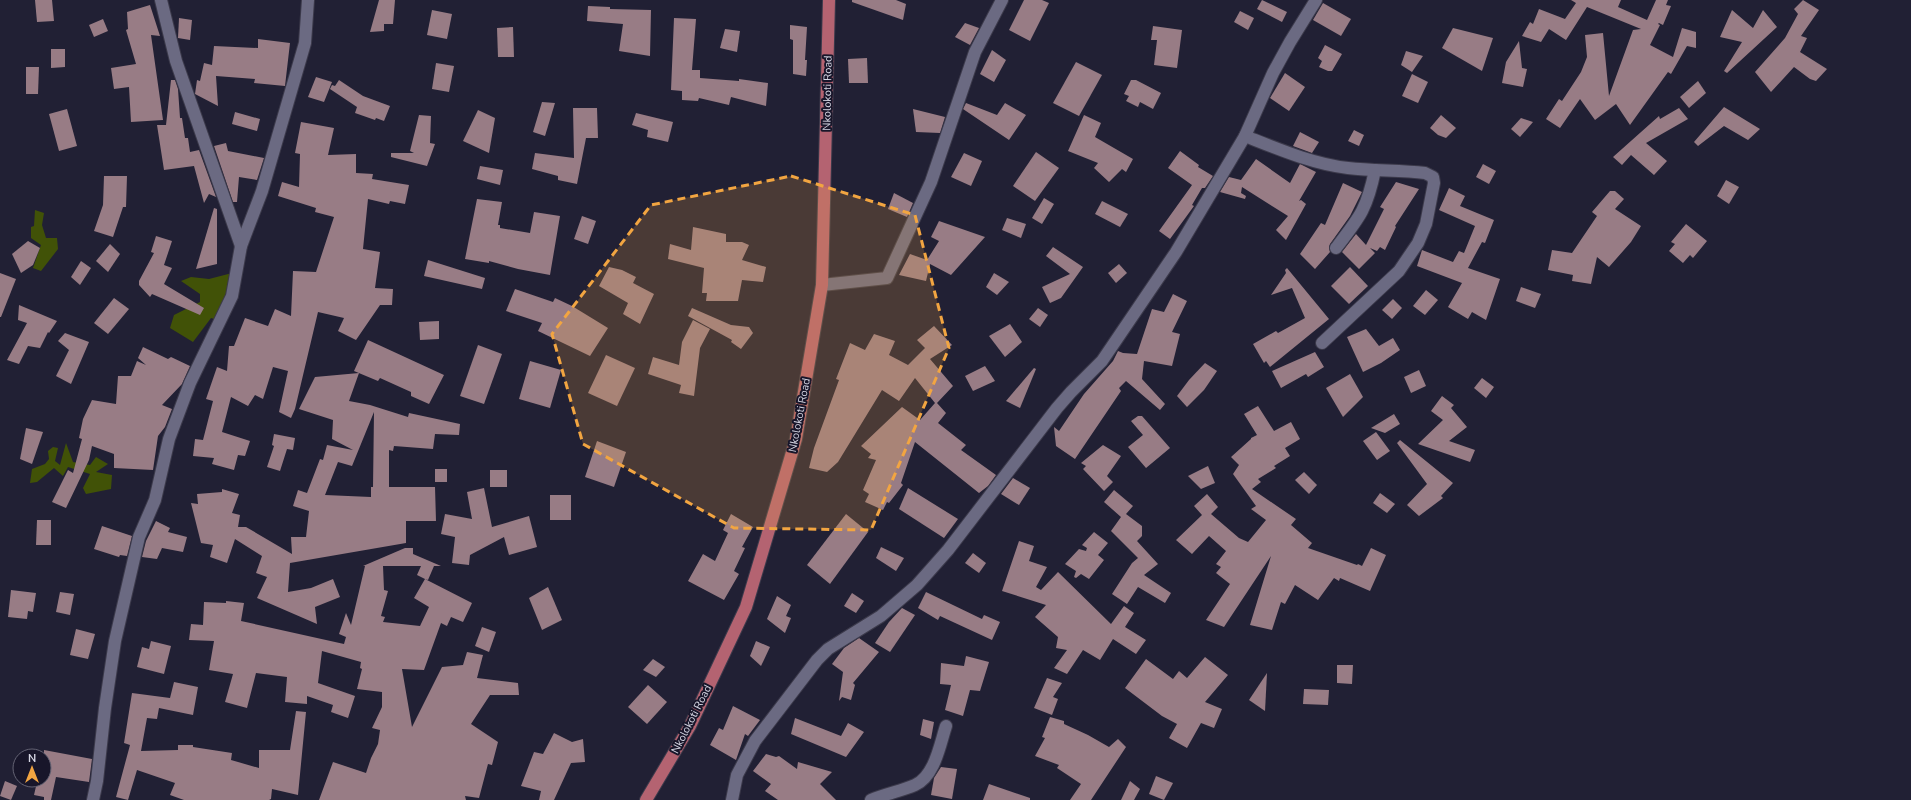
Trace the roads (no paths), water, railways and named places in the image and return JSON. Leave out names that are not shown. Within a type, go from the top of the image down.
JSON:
[{"type":"main road","name":"Nkolokoti Road","points":[[646,800],[690,726],[746,607],[796,439],[822,285],[829,0]]},
{"type":"street","points":[[161,0],[179,69],[241,246]]},
{"type":"street","points":[[92,800],[97,781],[105,708],[115,641],[139,537],[155,500],[169,439],[190,383],[232,296],[241,246],[262,191],[305,43],[308,0]]},
{"type":"street","points":[[822,285],[887,278],[931,182],[975,52],[1002,0]]},
{"type":"street","points":[[732,800],[737,774],[755,741],[817,660],[828,649],[881,616],[917,585],[948,550],[1057,408],[1102,360],[1176,252],[1245,136],[1273,73],[1316,0]]},
{"type":"street","points":[[1245,136],[1296,156],[1322,163],[1347,168],[1425,173],[1433,177],[1434,183],[1426,224],[1418,244],[1399,271],[1322,343]]},
{"type":"street","points":[[1336,248],[1364,210],[1370,196],[1375,170]]},
{"type":"street","points":[[871,800],[916,784],[924,779],[930,770],[946,726]]}]
